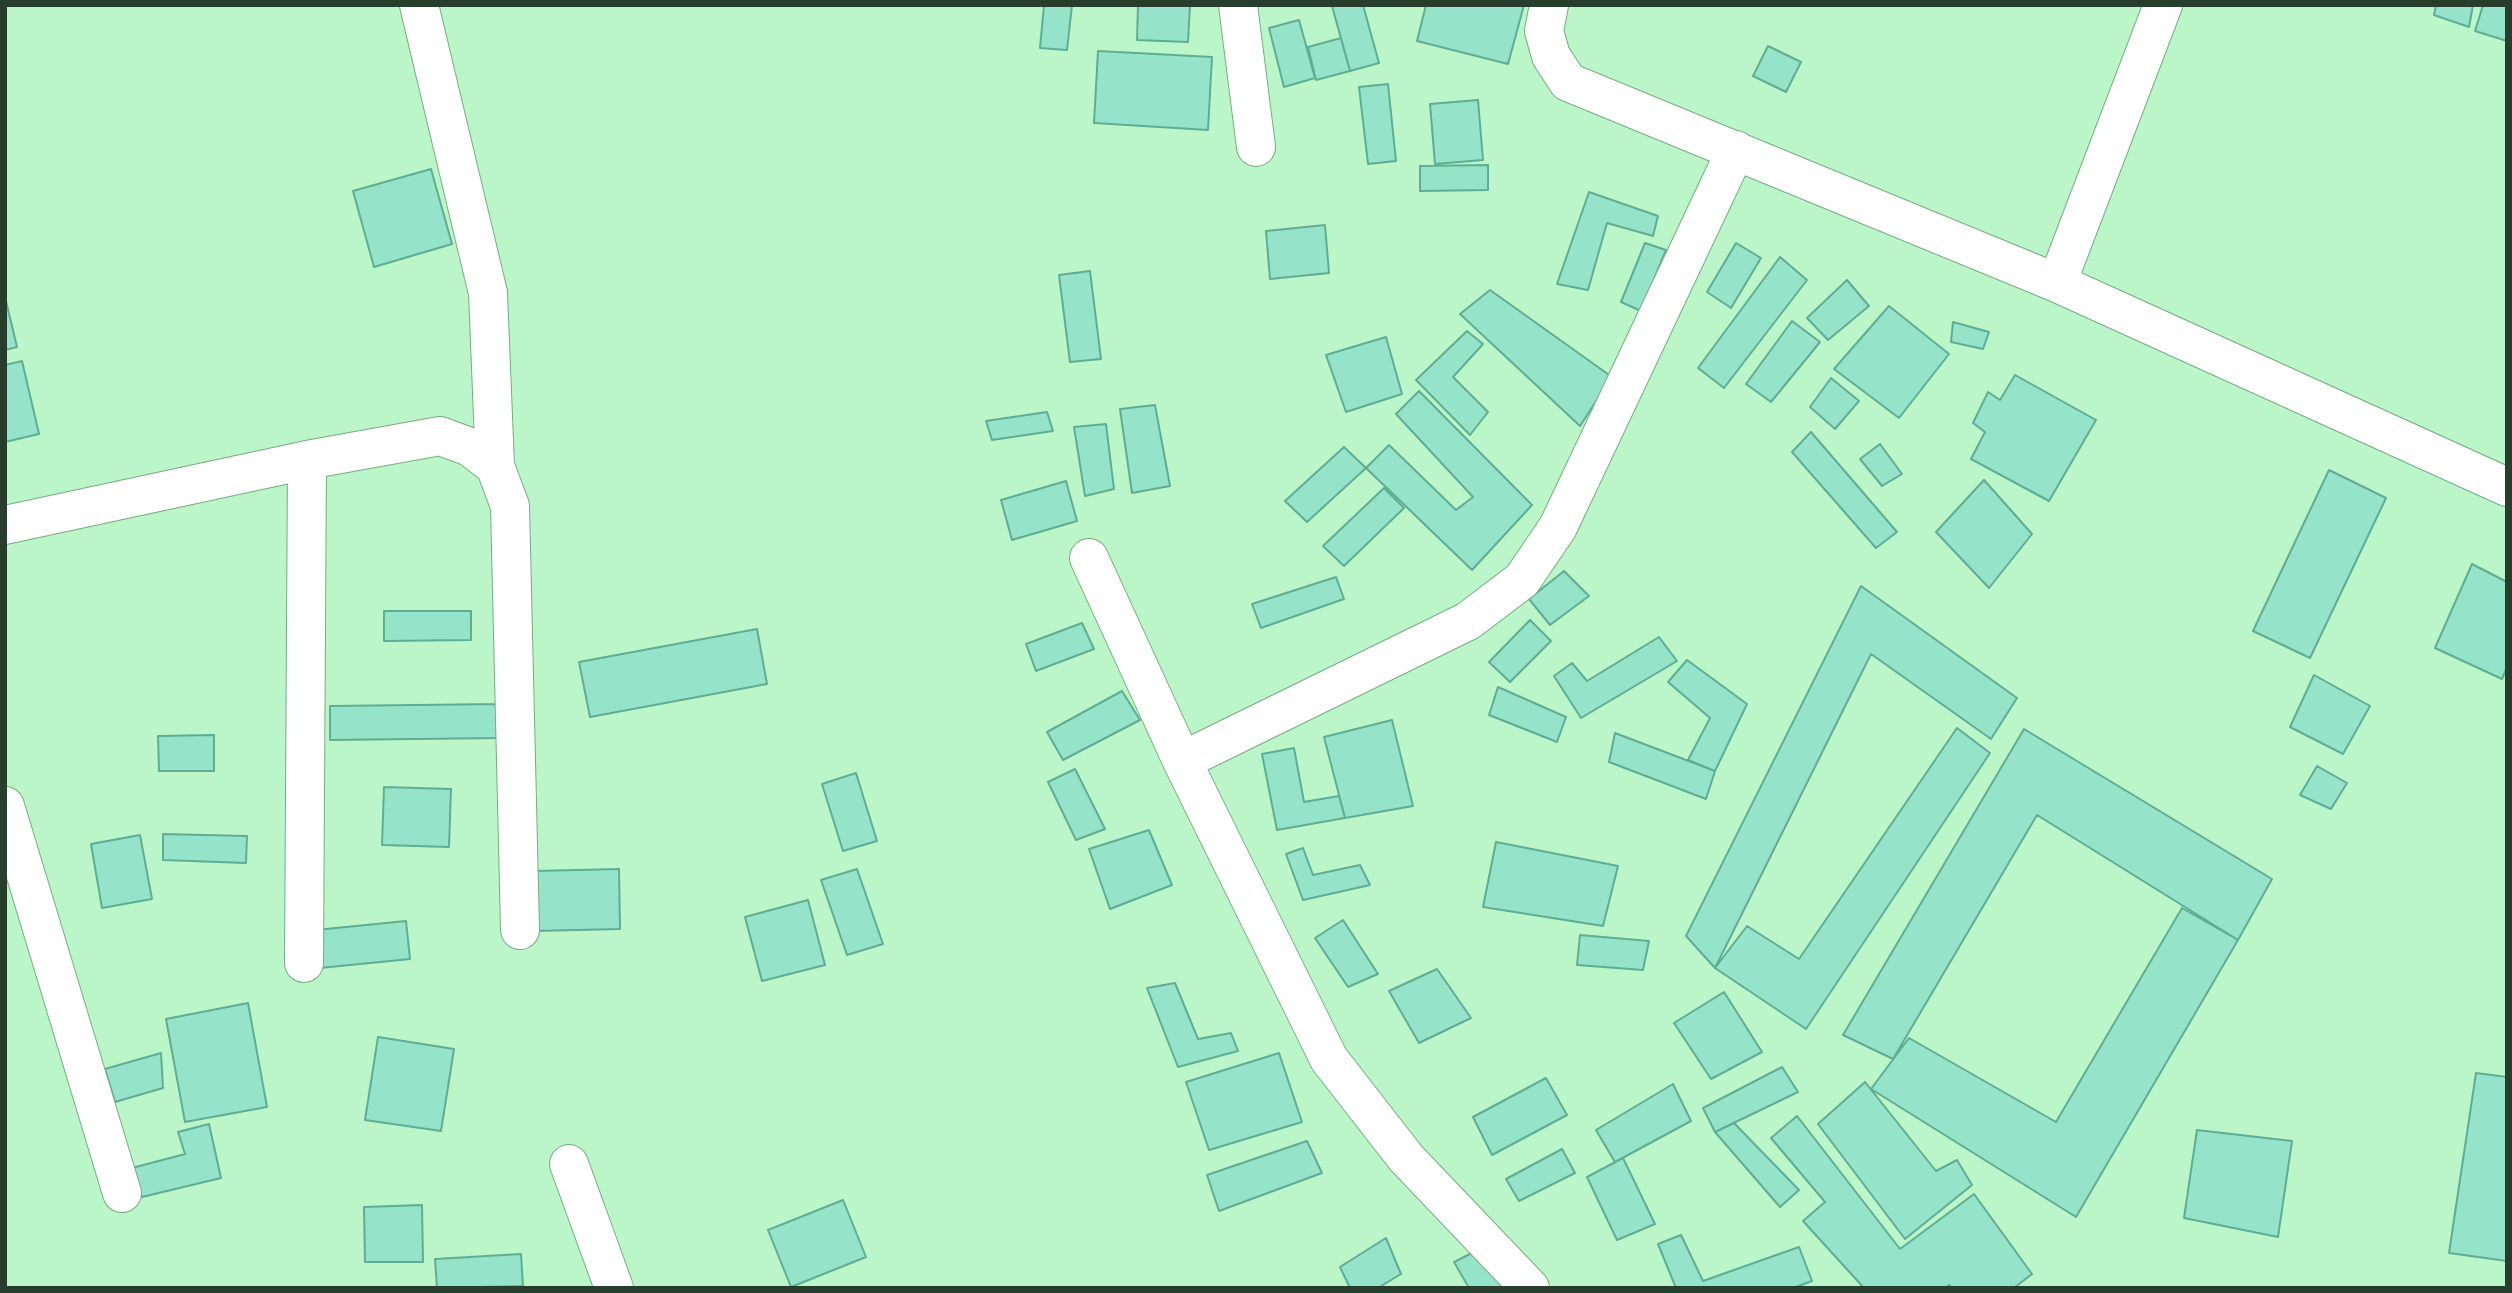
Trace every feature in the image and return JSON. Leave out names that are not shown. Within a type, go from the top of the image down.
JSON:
[{"type":"street","points":[[419,5],[488,293],[495,466],[510,506],[520,930]]},
{"type":"street","points":[[1238,5],[1256,147]]},
{"type":"street","points":[[1549,5],[1544,31],[1551,56],[1568,82],[2057,283],[2507,487]]},
{"type":"street","points":[[2057,283],[2163,5]]},
{"type":"street","points":[[1182,761],[1468,621],[1522,580],[1558,527],[1736,150]]},
{"type":"street","points":[[5,526],[307,460],[440,436],[470,447],[495,466]]},
{"type":"street","points":[[304,963],[307,460]]},
{"type":"street","points":[[1089,558],[1182,761],[1329,1059],[1406,1157],[1530,1288]]},
{"type":"street","points":[[5,806],[122,1193]]},
{"type":"street","points":[[569,1164],[614,1288]]},
{"type":"building","points":[[1044,5],[1072,5],[1067,50],[1040,48]]},
{"type":"building","points":[[1138,5],[1190,5],[1188,42],[1137,40]]},
{"type":"building","points":[[1363,5],[1379,63],[1350,71],[1332,6]]},
{"type":"building","points":[[1426,5],[1524,5],[1508,64],[1417,41]]},
{"type":"building","points":[[2436,5],[2473,5],[2469,27],[2434,15]]},
{"type":"building","points":[[2483,5],[2507,6],[2507,41],[2475,31]]},
{"type":"building","points":[[1299,20],[1315,78],[1284,87],[1269,28]]},
{"type":"building","points":[[1341,38],[1350,71],[1316,80],[1308,47]]},
{"type":"building","points":[[1768,46],[1801,62],[1786,92],[1753,76]]},
{"type":"building","points":[[1098,51],[1212,57],[1208,130],[1094,123]]},
{"type":"building","points":[[1388,84],[1396,161],[1368,164],[1359,87]]},
{"type":"building","points":[[1478,100],[1483,160],[1435,164],[1430,104]]},
{"type":"building","points":[[1488,165],[1488,190],[1420,191],[1420,166]]},
{"type":"building","points":[[431,169],[452,244],[374,267],[353,191]]},
{"type":"building","points":[[1589,192],[1658,216],[1653,236],[1607,223],[1588,290],[1557,284]]},
{"type":"building","points":[[1325,225],[1329,273],[1270,279],[1266,231]]},
{"type":"building","points":[[1645,243],[1666,250],[1641,311],[1621,302]]},
{"type":"building","points":[[1736,243],[1761,258],[1731,308],[1707,292]]},
{"type":"building","points":[[1780,257],[1807,280],[1724,388],[1698,368]]},
{"type":"building","points":[[1090,271],[1101,359],[1070,362],[1059,275]]},
{"type":"building","points":[[1847,280],[1869,306],[1828,340],[1807,318]]},
{"type":"building","points":[[1490,290],[1612,377],[1580,426],[1460,314]]},
{"type":"building","points":[[5,297],[17,347],[5,350]]},
{"type":"building","points":[[1889,306],[1949,354],[1899,418],[1834,369]]},
{"type":"building","points":[[1792,321],[1820,342],[1771,402],[1746,384]]},
{"type":"building","points":[[1953,322],[1989,332],[1983,349],[1951,342]]},
{"type":"building","points":[[1467,331],[1483,344],[1453,377],[1488,412],[1470,435],[1416,380]]},
{"type":"building","points":[[1386,337],[1402,394],[1346,412],[1326,355]]},
{"type":"building","points":[[22,361],[39,434],[5,442],[5,365]]},
{"type":"building","points":[[2015,375],[2096,420],[2049,501],[1971,459],[1985,432],[1973,423],[1988,392],[2000,400]]},
{"type":"building","points":[[1831,378],[1859,401],[1835,429],[1810,407]]},
{"type":"building","points":[[1419,391],[1532,505],[1472,570],[1366,468],[1389,445],[1456,510],[1473,497],[1396,414]]},
{"type":"building","points":[[1155,405],[1170,486],[1132,493],[1120,409]]},
{"type":"building","points":[[1047,412],[1053,431],[992,440],[986,421]]},
{"type":"building","points":[[1106,424],[1114,489],[1085,496],[1074,427]]},
{"type":"building","points":[[1811,432],[1897,532],[1876,548],[1792,452]]},
{"type":"building","points":[[1880,444],[1902,474],[1882,486],[1860,459]]},
{"type":"building","points":[[1344,447],[1366,468],[1307,522],[1285,501]]},
{"type":"building","points":[[2329,470],[2386,498],[2310,658],[2253,631]]},
{"type":"building","points":[[1984,480],[2032,534],[1989,588],[1936,532]]},
{"type":"building","points":[[1066,481],[1077,521],[1012,540],[1001,500]]},
{"type":"building","points":[[1384,488],[1404,508],[1344,566],[1323,546]]},
{"type":"building","points":[[2472,564],[2507,582],[2507,667],[2502,679],[2435,648]]},
{"type":"building","points":[[1564,571],[1589,596],[1550,625],[1529,599]]},
{"type":"building","points":[[1336,577],[1344,599],[1261,628],[1252,604]]},
{"type":"building","points":[[1861,586],[2017,698],[1991,739],[1871,654],[1715,968],[1686,936]]},
{"type":"building","points":[[384,611],[471,611],[471,640],[384,641]]},
{"type":"building","points":[[1530,620],[1551,641],[1510,682],[1489,662]]},
{"type":"building","points":[[1082,623],[1094,649],[1036,671],[1026,644]]},
{"type":"building","points":[[757,629],[767,684],[590,717],[579,662]]},
{"type":"building","points":[[1659,637],[1677,661],[1581,718],[1554,676],[1572,663],[1587,681]]},
{"type":"building","points":[[1687,660],[1747,704],[1715,771],[1688,760],[1710,718],[1668,682]]},
{"type":"building","points":[[2314,675],[2370,706],[2343,754],[2290,727]]},
{"type":"building","points":[[1498,687],[1566,717],[1557,742],[1489,715]]},
{"type":"building","points":[[1122,691],[1140,720],[1063,760],[1047,732]]},
{"type":"building","points":[[500,704],[501,738],[330,740],[330,706]]},
{"type":"building","points":[[1392,720],[1413,806],[1345,818],[1324,737]]},
{"type":"building","points":[[1957,728],[1990,753],[1806,1029],[1715,968],[1747,926],[1799,959]]},
{"type":"building","points":[[2024,729],[2272,879],[2238,940],[2037,815],[1893,1059],[1843,1035]]},
{"type":"building","points":[[1615,733],[1715,771],[1706,799],[1609,762]]},
{"type":"building","points":[[214,735],[214,771],[159,771],[158,736]]},
{"type":"building","points":[[1294,748],[1304,802],[1339,796],[1345,818],[1277,830],[1262,754]]},
{"type":"building","points":[[2317,766],[2347,783],[2331,809],[2300,795]]},
{"type":"building","points":[[1075,769],[1105,829],[1076,840],[1048,782]]},
{"type":"building","points":[[856,773],[877,841],[843,851],[822,784]]},
{"type":"building","points":[[384,787],[451,789],[449,847],[382,845]]},
{"type":"building","points":[[1149,830],[1172,885],[1110,909],[1089,849]]},
{"type":"building","points":[[163,834],[247,836],[246,863],[163,860]]},
{"type":"building","points":[[140,835],[152,899],[102,908],[91,844]]},
{"type":"building","points":[[1496,842],[1618,866],[1603,926],[1483,907]]},
{"type":"building","points":[[1303,848],[1313,875],[1360,865],[1370,885],[1303,900],[1286,854]]},
{"type":"building","points":[[619,869],[620,929],[534,931],[534,871]]},
{"type":"building","points":[[857,869],[883,944],[847,955],[821,880]]},
{"type":"building","points":[[808,900],[825,965],[762,981],[745,917]]},
{"type":"building","points":[[2182,908],[2238,940],[2076,1217],[1871,1089],[1909,1038],[2056,1122]]},
{"type":"building","points":[[1343,920],[1378,974],[1348,987],[1315,938]]},
{"type":"building","points":[[406,921],[410,959],[320,968],[316,930]]},
{"type":"building","points":[[1580,935],[1649,941],[1643,970],[1577,965]]},
{"type":"building","points":[[1437,969],[1471,1018],[1419,1043],[1389,991]]},
{"type":"building","points":[[1175,983],[1198,1039],[1231,1033],[1238,1051],[1178,1067],[1147,988]]},
{"type":"building","points":[[1724,992],[1762,1052],[1711,1079],[1674,1023]]},
{"type":"building","points":[[248,1003],[267,1107],[185,1122],[166,1019]]},
{"type":"building","points":[[378,1037],[454,1049],[441,1131],[365,1120]]},
{"type":"building","points":[[161,1053],[163,1088],[115,1102],[105,1069]]},
{"type":"building","points":[[1279,1053],[1302,1122],[1209,1150],[1186,1082]]},
{"type":"building","points":[[1782,1067],[1798,1092],[1715,1132],[1703,1108]]},
{"type":"building","points":[[2476,1073],[2507,1077],[2507,1261],[2449,1253]]},
{"type":"building","points":[[1546,1078],[1567,1115],[1492,1155],[1473,1117]]},
{"type":"building","points":[[1865,1082],[1936,1171],[1957,1160],[1972,1185],[1905,1239],[1818,1124]]},
{"type":"building","points":[[1673,1084],[1691,1121],[1615,1162],[1596,1130]]},
{"type":"building","points":[[1797,1116],[1900,1249],[1974,1194],[2032,1274],[2014,1288],[1952,1288],[1949,1285],[1945,1288],[1864,1288],[1803,1221],[1825,1202],[1771,1138]]},
{"type":"building","points":[[1734,1123],[1799,1190],[1780,1207],[1715,1132]]},
{"type":"building","points":[[209,1124],[221,1178],[142,1197],[132,1168],[185,1154],[178,1132]]},
{"type":"building","points":[[2197,1130],[2292,1141],[2278,1237],[2184,1218]]},
{"type":"building","points":[[1307,1141],[1322,1173],[1219,1211],[1207,1175]]},
{"type":"building","points":[[1562,1149],[1575,1173],[1519,1201],[1506,1179]]},
{"type":"building","points":[[1623,1158],[1655,1224],[1617,1240],[1587,1177]]},
{"type":"building","points":[[843,1200],[866,1257],[791,1287],[768,1230]]},
{"type":"building","points":[[422,1205],[423,1262],[365,1262],[364,1207]]},
{"type":"building","points":[[1681,1235],[1703,1281],[1799,1247],[1812,1281],[1793,1288],[1676,1288],[1658,1244]]},
{"type":"building","points":[[1386,1238],[1401,1274],[1378,1288],[1350,1288],[1340,1267]]},
{"type":"building","points":[[1484,1247],[1507,1288],[1469,1288],[1454,1262]]},
{"type":"building","points":[[521,1254],[523,1286],[437,1288],[435,1259]]}]
